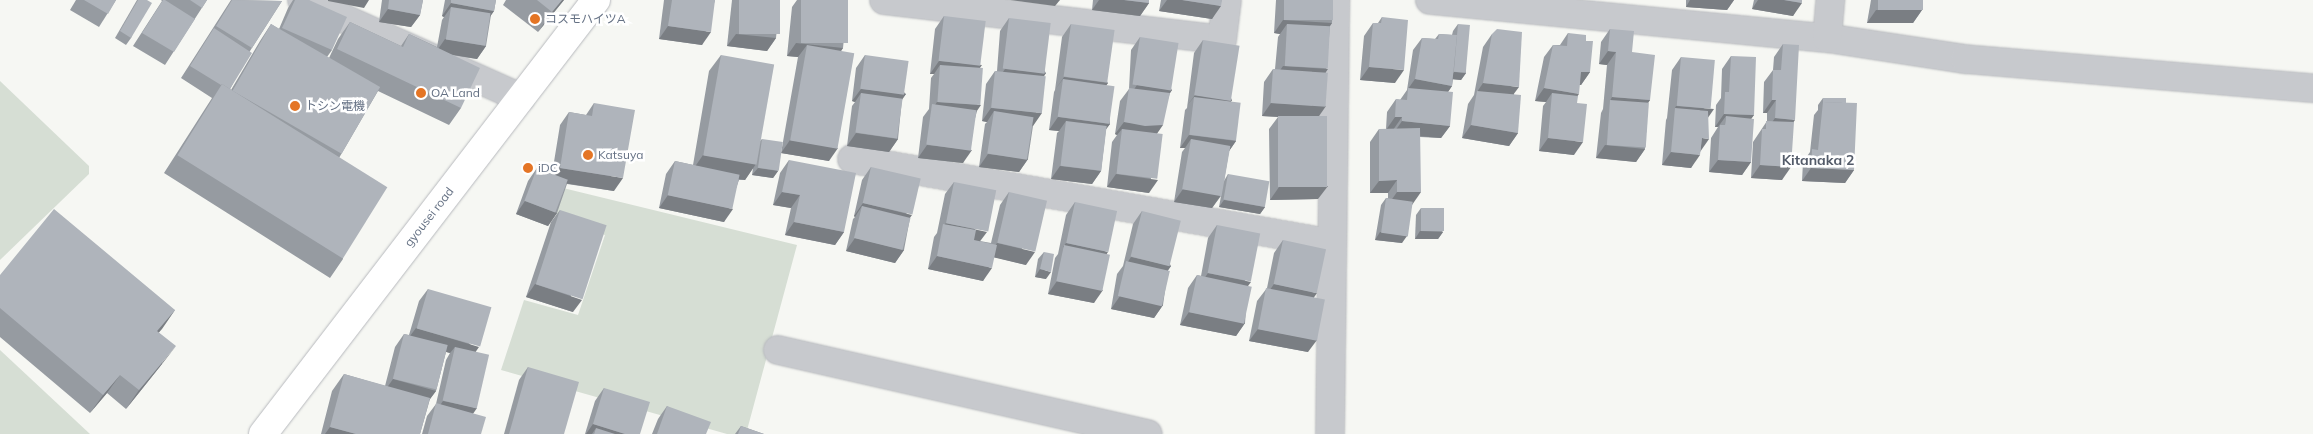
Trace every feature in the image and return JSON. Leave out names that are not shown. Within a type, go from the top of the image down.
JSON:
[{"type":"highway","name":"gyousei road","points":[[263,434],[596,0]]},
{"type":"street","points":[[302,0],[521,98]]},
{"type":"street","points":[[884,0],[1222,40],[1227,0]]},
{"type":"street","points":[[1330,434],[1335,0]]},
{"type":"street","points":[[1430,0],[1638,9],[1965,58],[2313,88]]},
{"type":"street","points":[[1827,38],[1830,0]]},
{"type":"street","points":[[852,160],[1332,244]]},
{"type":"street","points":[[778,350],[1148,434]]},
{"type":"shaded area","points":[[0,81],[89,166],[89,174],[0,260]]},
{"type":"shaded area","points":[[563,188],[797,245],[746,434],[727,434],[501,370],[524,300],[578,315],[605,235],[555,219]]},
{"type":"shaded area","points":[[0,350],[90,434],[0,434]]},
{"type":"building","points":[[84,0],[116,0],[108,14]]},
{"type":"building","points":[[138,0],[147,0],[152,3],[131,38],[120,31]]},
{"type":"building","points":[[163,0],[195,19],[174,52],[142,33]]},
{"type":"building","points":[[190,0],[207,0],[202,8]]},
{"type":"building","points":[[232,0],[282,1],[252,48],[216,26]]},
{"type":"building","points":[[295,0],[309,0],[347,17],[332,50],[282,28]]},
{"type":"building","points":[[389,0],[423,0],[420,15],[388,9]]},
{"type":"building","points":[[451,0],[496,0],[494,11],[451,3]]},
{"type":"building","points":[[537,0],[562,0],[552,12]]},
{"type":"building","points":[[672,0],[715,0],[711,32],[668,26]]},
{"type":"building","points":[[739,0],[780,0],[780,34],[739,34]]},
{"type":"building","points":[[801,0],[848,0],[848,43],[801,43]]},
{"type":"building","points":[[1124,0],[1149,0],[1149,3]]},
{"type":"building","points":[[1182,0],[1222,0],[1221,6]]},
{"type":"building","points":[[1284,0],[1333,0],[1333,20],[1284,20]]},
{"type":"building","points":[[1784,0],[1802,0],[1802,3]]},
{"type":"building","points":[[1878,0],[1923,0],[1923,10],[1878,10]]},
{"type":"building","points":[[451,7],[491,13],[485,46],[446,40]]},
{"type":"building","points":[[944,16],[986,21],[980,66],[939,61]]},
{"type":"building","points":[[1382,17],[1408,20],[1404,70],[1369,67],[1373,23],[1381,23]]},
{"type":"building","points":[[1009,18],[1051,23],[1044,74],[1003,69]]},
{"type":"building","points":[[350,22],[403,47],[409,34],[480,68],[461,108],[337,49]]},
{"type":"building","name":"トシン電機","points":[[271,24],[380,87],[342,154],[232,91]]},
{"type":"building","points":[[1071,24],[1115,30],[1107,83],[1064,76]]},
{"type":"building","points":[[1287,24],[1330,26],[1328,68],[1285,66]]},
{"type":"building","points":[[1458,24],[1470,25],[1466,73],[1454,72]]},
{"type":"building","points":[[214,28],[252,53],[230,89],[190,66]]},
{"type":"building","points":[[1497,29],[1522,32],[1519,87],[1483,83],[1492,34]]},
{"type":"building","points":[[1610,29],[1634,31],[1632,52],[1655,55],[1650,100],[1612,97],[1616,52],[1608,51]]},
{"type":"building","points":[[1568,33],[1586,35],[1586,41],[1593,41],[1590,72],[1581,72],[1579,94],[1544,88],[1553,45],[1567,46]]},
{"type":"building","points":[[1439,34],[1457,35],[1452,86],[1415,79],[1422,38],[1438,39]]},
{"type":"building","points":[[1140,37],[1179,43],[1171,91],[1132,84]]},
{"type":"building","points":[[1203,40],[1240,46],[1231,101],[1194,95]]},
{"type":"building","points":[[1783,44],[1799,45],[1795,120],[1775,118],[1776,100],[1772,100],[1773,70],[1781,70]]},
{"type":"building","points":[[807,45],[854,53],[837,149],[790,141]]},
{"type":"building","points":[[721,55],[774,64],[756,165],[703,155]]},
{"type":"building","points":[[865,55],[909,61],[904,95],[860,89]]},
{"type":"building","points":[[1731,56],[1756,57],[1754,115],[1724,114],[1725,92],[1729,92]]},
{"type":"building","points":[[1681,57],[1715,60],[1711,109],[1677,106]]},
{"type":"building","points":[[940,65],[983,68],[980,105],[937,102]]},
{"type":"building","points":[[1273,69],[1328,73],[1325,107],[1271,103]]},
{"type":"building","points":[[995,71],[1046,76],[1042,113],[991,108]]},
{"type":"building","points":[[1063,79],[1114,86],[1109,124],[1058,117]]},
{"type":"building","points":[[222,84],[387,187],[343,259],[177,155]]},
{"type":"building","points":[[1129,88],[1170,93],[1163,125],[1145,126],[1124,122]]},
{"type":"building","points":[[1408,88],[1453,92],[1450,126],[1402,121],[1402,117],[1395,117],[1396,99],[1407,100]]},
{"type":"building","points":[[1477,91],[1521,95],[1518,133],[1471,125]]},
{"type":"building","points":[[861,93],[903,99],[897,138],[855,133]]},
{"type":"building","points":[[1552,93],[1578,96],[1577,103],[1587,104],[1583,142],[1548,138]]},
{"type":"building","points":[[1194,97],[1241,103],[1236,140],[1189,135]]},
{"type":"building","points":[[1823,98],[1846,98],[1846,103],[1823,102]]},
{"type":"building","points":[[1610,100],[1649,103],[1646,148],[1607,145]]},
{"type":"building","points":[[1823,102],[1857,103],[1854,170],[1811,168],[1812,149],[1818,150]]},
{"type":"building","name":"Katsuya","points":[[594,103],[635,110],[623,178],[560,168],[569,112],[592,116]]},
{"type":"building","points":[[932,104],[977,110],[971,151],[926,145]]},
{"type":"building","points":[[1675,108],[1708,111],[1709,139],[1702,138],[1700,155],[1671,152]]},
{"type":"building","points":[[994,111],[1034,117],[1027,160],[987,153]]},
{"type":"building","points":[[1278,116],[1327,116],[1327,187],[1278,187]]},
{"type":"building","points":[[1726,116],[1754,119],[1751,162],[1718,160],[1720,125],[1725,125]]},
{"type":"building","points":[[1066,121],[1107,126],[1101,171],[1061,166]]},
{"type":"building","points":[[1766,121],[1794,122],[1791,167],[1760,165],[1762,129],[1766,129]]},
{"type":"building","points":[[1420,128],[1421,192],[1397,192],[1397,180],[1379,181],[1379,129]]},
{"type":"building","points":[[1122,129],[1163,134],[1157,179],[1117,174]]},
{"type":"building","points":[[762,139],[783,142],[779,171],[758,168]]},
{"type":"building","points":[[1191,139],[1230,146],[1222,196],[1182,189]]},
{"type":"building","points":[[789,160],[856,173],[844,232],[794,222],[800,195],[782,192]]},
{"type":"building","points":[[675,161],[740,175],[732,209],[668,195]]},
{"type":"building","points":[[871,167],[921,178],[912,215],[863,203]]},
{"type":"building","points":[[537,168],[568,180],[555,213],[524,201]]},
{"type":"building","points":[[1228,174],[1269,181],[1265,207],[1223,200]]},
{"type":"building","points":[[954,182],[996,190],[988,231],[946,223]]},
{"type":"building","points":[[1009,192],[1047,201],[1035,251],[997,243]]},
{"type":"building","points":[[1386,198],[1413,202],[1408,236],[1381,233]]},
{"type":"building","points":[[1075,202],[1117,211],[1108,252],[1066,243]]},
{"type":"building","points":[[862,206],[911,218],[903,250],[854,238]]},
{"type":"building","points":[[1421,208],[1444,208],[1444,231],[1421,231]]},
{"type":"building","points":[[54,209],[175,310],[157,331],[176,346],[139,390],[120,375],[103,395],[0,308],[0,275]]},
{"type":"building","points":[[560,210],[607,225],[582,299],[536,284]]},
{"type":"building","points":[[1142,211],[1181,221],[1169,266],[1131,257]]},
{"type":"building","points":[[943,224],[976,230],[974,240],[997,245],[992,268],[937,256]]},
{"type":"building","points":[[1217,225],[1260,233],[1251,281],[1208,273]]},
{"type":"building","points":[[1283,240],[1326,249],[1317,293],[1274,284]]},
{"type":"building","points":[[1064,245],[1110,255],[1102,291],[1056,281]]},
{"type":"building","points":[[1044,252],[1054,254],[1051,272],[1040,269]]},
{"type":"building","points":[[1126,261],[1170,271],[1162,306],[1118,296]]},
{"type":"building","points":[[1197,275],[1252,287],[1244,324],[1189,312]]},
{"type":"building","points":[[1266,288],[1325,299],[1317,341],[1258,329]]},
{"type":"building","points":[[428,289],[491,307],[480,347],[417,328]]},
{"type":"building","points":[[404,334],[448,345],[437,390],[393,379]]},
{"type":"building","points":[[455,347],[489,355],[477,408],[443,401]]},
{"type":"building","points":[[528,367],[579,382],[564,434],[509,434]]},
{"type":"building","points":[[344,374],[430,398],[420,434],[356,434],[330,427]]},
{"type":"building","points":[[604,388],[650,402],[640,434],[625,434],[593,424]]},
{"type":"building","points":[[436,403],[486,417],[481,434],[428,434]]},
{"type":"building","points":[[667,406],[711,422],[706,434],[657,434]]},
{"type":"building","points":[[741,426],[764,434],[738,434]]},
{"type":"building","points":[[596,428],[615,434],[594,434]]},
{"type":"place","name":"コスモハイツA","points":[[535,19]]},
{"type":"place","name":"OA Land","points":[[421,93]]},
{"type":"place","name":"トシン電機","points":[[295,106]]},
{"type":"place","name":"Katsuya","points":[[588,155]]},
{"type":"place","name":"iDC","points":[[528,168]]},
{"type":"district","name":"Kitanaka 2","points":[[1818,160]]}]
